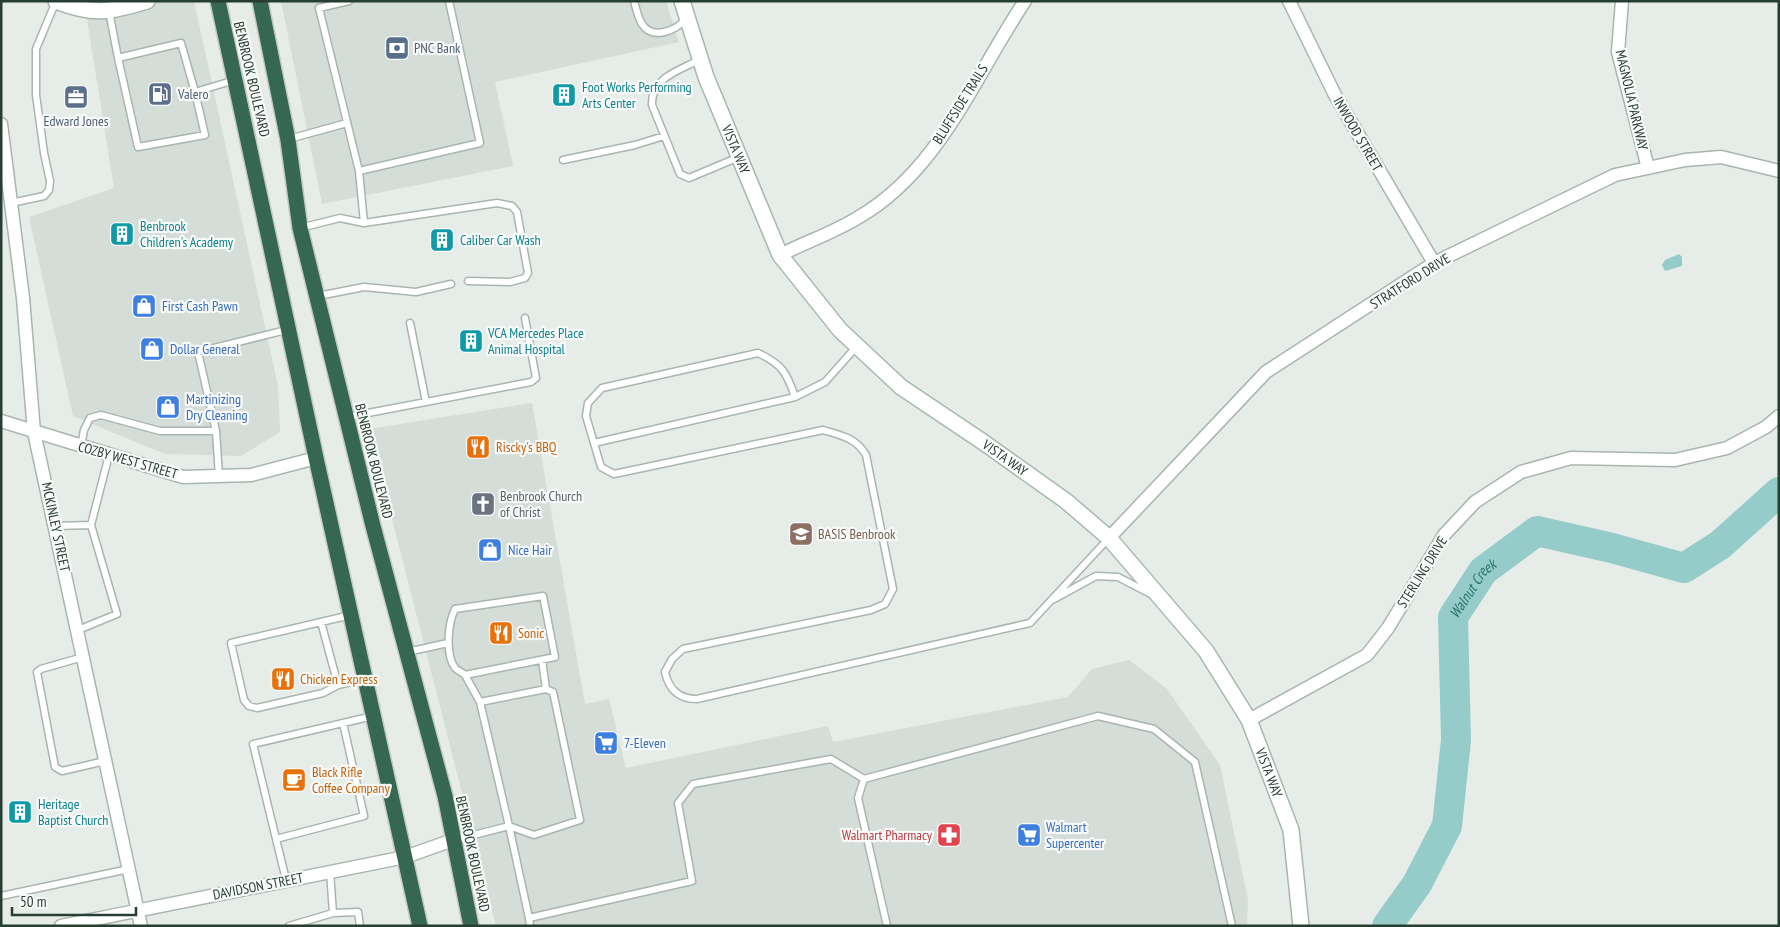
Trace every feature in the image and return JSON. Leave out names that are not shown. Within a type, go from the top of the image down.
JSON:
[{"type":"highway","name":"BENBROOK BOULEVARD","points":[[218,1],[290,329],[316,458],[420,926]]},
{"type":"highway","name":"BENBROOK BOULEVARD","points":[[260,1],[288,140],[300,228],[346,417],[445,796],[471,926]]},
{"type":"street","points":[[56,1],[109,11],[147,1]]},
{"type":"street","name":"VISTA WAY","points":[[682,1],[700,60],[780,254],[840,330],[901,388],[1066,501],[1109,538],[1206,651],[1249,720],[1291,830],[1301,926]]},
{"type":"street","name":"BLUFFSIDE TRAILS","points":[[780,254],[860,217],[908,180],[949,127],[1025,1]]},
{"type":"street","name":"INWOOD STREET","points":[[1289,1],[1335,95],[1434,263]]},
{"type":"street","name":"MAGNOLIA PARKWAY","points":[[1622,1],[1618,52],[1648,168]]},
{"type":"street","name":"MCKINLEY STREET","points":[[1,124],[23,298],[34,432],[141,926]]},
{"type":"street","name":"STRATFORD DRIVE","points":[[1109,538],[1266,372],[1434,263],[1616,175],[1685,160],[1721,157],[1779,171]]},
{"type":"street","name":"STERLING DRIVE","points":[[1249,720],[1367,654],[1388,628],[1444,535],[1475,502],[1521,472],[1571,458],[1676,460],[1727,448],[1766,427],[1779,416]]},
{"type":"street","name":"COZBY WEST STREET","points":[[1,421],[183,477],[251,475],[316,458]]},
{"type":"street","name":"DAVIDSON STREET","points":[[61,926],[137,909],[405,857],[453,840]]},
{"type":"lane","points":[[11,203],[44,196],[49,190],[50,181],[44,154],[36,95],[36,49],[56,1]]},
{"type":"lane","points":[[348,1],[319,8],[359,171],[364,223]]},
{"type":"lane","points":[[359,171],[480,143],[450,1]]},
{"type":"lane","points":[[634,1],[641,23],[647,30],[666,33],[678,28],[687,18]]},
{"type":"lane","points":[[109,11],[118,58],[138,147],[205,135],[181,43],[118,58]]},
{"type":"lane","points":[[700,60],[660,80],[651,94],[652,105],[664,136],[680,174],[689,178],[739,157]]},
{"type":"lane","points":[[195,92],[236,79]]},
{"type":"lane","points":[[288,140],[347,123]]},
{"type":"lane","points":[[562,160],[635,146],[664,136]]},
{"type":"lane","points":[[300,228],[340,218],[364,223],[497,203],[512,206],[517,212],[528,273],[525,278],[510,282],[468,281]]},
{"type":"lane","points":[[317,297],[364,288],[416,292],[451,284]]},
{"type":"lane","points":[[346,417],[531,382],[536,378],[525,318]]},
{"type":"lane","points":[[410,323],[426,402]]},
{"type":"lane","points":[[219,476],[216,430],[198,352],[290,329]]},
{"type":"lane","points":[[594,443],[795,397],[825,382],[857,346]]},
{"type":"lane","points":[[795,397],[788,377],[776,361],[758,353],[602,388],[588,403],[586,416],[601,467],[614,474],[823,430],[845,436],[860,445],[866,455],[893,590],[886,604],[871,610],[683,649],[672,659],[666,672],[668,684],[674,692],[687,699],[698,700],[1030,623],[1109,538]]},
{"type":"lane","points":[[81,446],[84,430],[90,418],[101,415],[160,431],[216,430]]},
{"type":"lane","points":[[78,630],[117,614],[91,525],[109,455]]},
{"type":"lane","points":[[55,526],[91,525]]},
{"type":"lane","points":[[1049,603],[1096,576],[1118,577],[1162,600]]},
{"type":"lane","points":[[465,675],[556,657],[543,596],[455,609],[450,620],[448,643],[455,667],[465,675],[480,702],[530,926]]},
{"type":"lane","points":[[351,614],[232,643],[244,700],[249,706],[258,708],[323,693],[338,685],[365,678]]},
{"type":"lane","points":[[322,622],[338,685]]},
{"type":"lane","points":[[407,652],[448,643]]},
{"type":"lane","points":[[83,657],[41,669],[37,672],[36,677],[55,767],[62,771],[106,761]]},
{"type":"lane","points":[[542,660],[546,688]]},
{"type":"lane","points":[[453,840],[509,826],[534,835],[580,820],[553,692],[546,688],[480,702]]},
{"type":"lane","points":[[286,880],[254,744],[373,716]]},
{"type":"lane","points":[[528,918],[692,881],[678,803],[693,784],[831,759],[864,778],[1098,716],[1154,729],[1195,762],[1232,926]]},
{"type":"lane","points":[[276,839],[364,816],[343,723]]},
{"type":"lane","points":[[864,778],[858,798],[887,926]]},
{"type":"lane","points":[[1,896],[129,869]]},
{"type":"lane","points":[[330,872],[333,913]]},
{"type":"lane","points":[[289,926],[333,913],[358,912],[360,926]]},
{"type":"shaded area","points":[[84,1],[194,1],[278,386],[280,432],[241,456],[165,454],[73,416],[29,217],[114,188]]},
{"type":"shaded area","points":[[281,1],[666,1],[679,42],[495,82],[513,166],[322,204]]},
{"type":"shaded area","points":[[532,403],[585,704],[609,699],[626,768],[828,726],[833,742],[1068,697],[1092,669],[1129,660],[1167,689],[1220,765],[1248,900],[1247,926],[496,926],[369,429]]},
{"type":"water","points":[[1679,254],[1682,257],[1682,266],[1665,271],[1662,265],[1665,260]]},
{"type":"waterway","name":"Walnut Creek","points":[[1387,926],[1417,884],[1447,826],[1456,740],[1453,617],[1483,571],[1537,531],[1612,548],[1684,568],[1720,545],[1779,492]]},
{"type":"place","name":"PNC Bank","points":[[397,48]]},
{"type":"place","name":"Valero","points":[[160,94]]},
{"type":"place","name":"Foot Works Performing Arts Center","points":[[564,95]]},
{"type":"place","name":"Edward Jones","points":[[76,97]]},
{"type":"place","name":"Benbrook Children's Academy","points":[[122,234]]},
{"type":"place","name":"Caliber Car Wash","points":[[442,240]]},
{"type":"place","name":"First Cash Pawn","points":[[144,306]]},
{"type":"place","name":"VCA Mercedes Place Animal Hospital","points":[[471,341]]},
{"type":"place","name":"Dollar General","points":[[152,349]]},
{"type":"place","name":"Martinizing Dry Cleaning","points":[[168,407]]},
{"type":"place","name":"Riscky's BBQ","points":[[478,447]]},
{"type":"place","name":"Benbrook Church of Christ","points":[[483,504]]},
{"type":"place","name":"BASIS Benbrook","points":[[801,534]]},
{"type":"place","name":"Nice Hair","points":[[490,550]]},
{"type":"place","name":"Sonic","points":[[501,633]]},
{"type":"place","name":"Chicken Express","points":[[283,679]]},
{"type":"place","name":"7-Eleven","points":[[606,743]]},
{"type":"place","name":"Black Rifle Coffee Company","points":[[294,780]]},
{"type":"place","name":"Heritage Baptist Church","points":[[20,812]]},
{"type":"place","name":"Walmart Pharmacy","points":[[949,835]]},
{"type":"place","name":"Walmart Supercenter","points":[[1029,835]]}]
